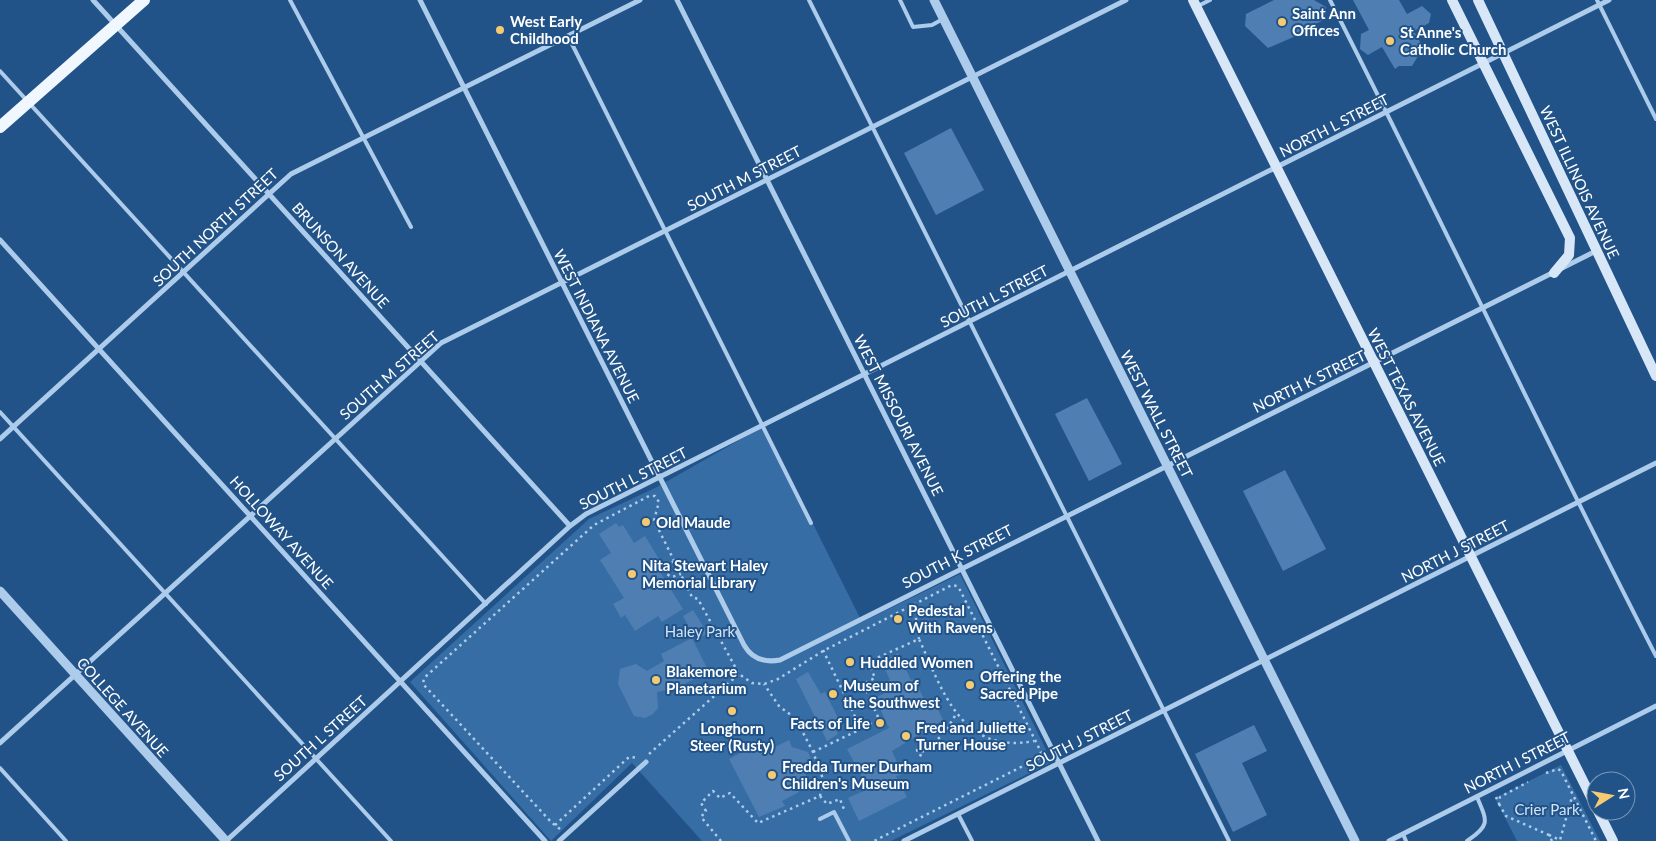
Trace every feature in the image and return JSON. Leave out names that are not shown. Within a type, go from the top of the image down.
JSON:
[{"type":"main road","points":[[0,127],[144,0]]},
{"type":"main road","points":[[1452,0],[1570,238],[1569,255],[1554,274]]},
{"type":"main road","name":"WEST ILLINOIS AVENUE","points":[[1478,0],[1656,376]]},
{"type":"main road","name":"WEST TEXAS AVENUE","points":[[1194,4],[1586,787]]},
{"type":"main road","points":[[1603,821],[1613,841]]},
{"type":"street","name":"BRUNSON AVENUE","points":[[93,0],[570,526]]},
{"type":"street","name":"WEST INDIANA AVENUE","points":[[420,0],[744,646],[757,659]]},
{"type":"street","name":"SOUTH NORTH STREET","points":[[0,439],[185,272],[290,174],[640,0]]},
{"type":"street","name":"WEST MISSOURI AVENUE","points":[[677,0],[1098,841]]},
{"type":"street","name":"WEST WALL STREET","points":[[934,0],[1355,841]]},
{"type":"street","name":"SOUTH M STREET","points":[[0,743],[441,343],[1126,0]]},
{"type":"street","name":"NORTH L STREET","points":[[1070,272],[1387,113],[1599,2],[1609,0]]},
{"type":"street","name":"HOLLOWAY AVENUE","points":[[0,240],[545,841]]},
{"type":"street","name":"NORTH K STREET","points":[[1167,466],[1554,274],[1596,251]]},
{"type":"street","name":"SOUTH L STREET","points":[[226,841],[570,526],[586,514],[1070,272]]},
{"type":"street","name":"NORTH J STREET","points":[[1265,661],[1656,463]]},
{"type":"street","name":"SOUTH K STREET","points":[[757,659],[771,662],[780,660],[1167,466]]},
{"type":"street","name":"COLLEGE AVENUE","points":[[0,590],[226,841]]},
{"type":"street","name":"SOUTH J STREET","points":[[904,841],[1265,661]]},
{"type":"street","name":"NORTH I STREET","points":[[1389,841],[1656,706]]},
{"type":"street","points":[[559,841],[646,762]]},
{"type":"lane","points":[[290,0],[411,227]]},
{"type":"lane","points":[[809,0],[1229,841]]},
{"type":"lane","points":[[900,0],[913,27],[932,26],[944,19]]},
{"type":"lane","points":[[1194,4],[1210,0]]},
{"type":"lane","points":[[1330,0],[1484,308],[1577,503],[1656,656]]},
{"type":"lane","points":[[1599,2],[1656,119]]},
{"type":"lane","points":[[568,36],[811,523]]},
{"type":"lane","points":[[0,71],[486,604]]},
{"type":"lane","points":[[0,412],[390,841]]},
{"type":"lane","points":[[0,768],[66,841]]},
{"type":"lane","points":[[1467,841],[1483,830],[1486,819],[1477,797]]},
{"type":"lane","points":[[820,819],[834,812],[849,841]]},
{"type":"lane","points":[[958,814],[972,841]]},
{"type":"lane","points":[[1402,834],[1406,841]]},
{"type":"path","points":[[567,834],[555,825],[423,684],[424,678],[594,525],[649,496],[655,496],[659,502],[654,520],[692,597],[698,598],[739,674],[752,683],[764,684],[778,679],[823,651],[952,586],[957,586],[1041,752],[1040,758],[874,841]]},
{"type":"path","points":[[674,561],[665,567],[665,573],[672,577],[681,574]]},
{"type":"path","points":[[912,601],[919,639],[956,714],[973,730],[995,741],[1015,744],[1040,738]]},
{"type":"path","points":[[813,752],[879,719],[863,684],[875,678],[868,662],[919,639]]},
{"type":"path","points":[[818,641],[860,729]]},
{"type":"path","points":[[555,825],[629,757],[643,760],[739,674]]},
{"type":"path","points":[[722,841],[701,817],[706,812],[701,803],[713,791],[720,798],[730,793],[758,823],[820,796],[823,779],[813,752],[796,719],[779,706],[764,684]]},
{"type":"path","points":[[923,750],[944,732],[956,714]]},
{"type":"path","points":[[1544,774],[1559,769],[1596,841]]},
{"type":"path","points":[[1499,804],[1500,797],[1533,780]]},
{"type":"path","points":[[1492,789],[1506,816],[1561,840],[1573,795]]},
{"type":"path","points":[[1549,836],[1552,841]]},
{"type":"green space","name":"Haley Park","points":[[764,426],[862,622],[960,574],[1052,762],[891,841],[702,841],[632,763],[551,841],[410,682],[589,519],[657,487]]},
{"type":"green space","name":"Crier Park","points":[[1561,765],[1586,814],[1586,821],[1590,821],[1600,841],[1517,841],[1495,798]]},
{"type":"building","name":"Saint Ann Offices","points":[[1274,0],[1314,0],[1326,7],[1325,19],[1304,30],[1305,32],[1268,48],[1245,26],[1246,14]]},
{"type":"building","name":"St Anne's Catholic Church","points":[[1353,0],[1399,0],[1407,14],[1422,6],[1431,14],[1429,23],[1414,31],[1424,49],[1412,66],[1399,66],[1395,69],[1382,47],[1368,55],[1360,49],[1361,34],[1369,30]]},
{"type":"building","points":[[951,128],[984,190],[936,215],[904,153]]},
{"type":"building","points":[[1087,398],[1122,464],[1089,481],[1055,414]]},
{"type":"building","points":[[1285,470],[1326,549],[1283,571],[1243,491]]},
{"type":"building","name":"Nita Stewart Haley Memorial Library","points":[[616,523],[619,527],[623,525],[634,543],[645,536],[662,564],[657,567],[683,609],[662,622],[658,616],[635,631],[625,615],[621,618],[613,604],[624,598],[600,560],[611,553],[599,534]]},
{"type":"building","points":[[693,610],[708,634],[695,639],[683,616]]},
{"type":"building","name":"Blakemore Planetarium","points":[[692,638],[709,672],[678,687],[657,692],[658,708],[653,714],[645,718],[634,716],[618,684],[620,669],[636,664],[647,671],[664,661],[661,654]]},
{"type":"building","name":"Fred and Juliette Turner House","points":[[898,653],[911,680],[914,679],[930,711],[937,707],[943,720],[892,751],[902,774],[896,776],[907,797],[859,821],[848,798],[868,789],[847,749],[889,728],[875,698],[887,692],[882,684],[890,680],[882,662]]},
{"type":"building","points":[[808,672],[821,694],[825,692],[840,722],[834,725],[838,734],[827,741],[796,679]]},
{"type":"building","points":[[1254,725],[1267,751],[1242,763],[1267,815],[1233,832],[1195,754]]},
{"type":"building","name":"Fredda Turner Durham Children's Museum","points":[[789,740],[792,747],[808,752],[812,761],[803,769],[809,782],[797,788],[799,792],[782,801],[785,806],[759,817],[729,759],[754,746],[757,750],[774,743],[775,747]]},
{"type":"place","name":"Saint Ann Offices","points":[[1282,22]]},
{"type":"place","name":"West Early Childhood","points":[[500,30]]},
{"type":"place","name":"St Anne's Catholic Church","points":[[1390,41]]},
{"type":"place","name":"Old Maude","points":[[646,522]]},
{"type":"place","name":"Nita Stewart Haley Memorial Library","points":[[632,574]]},
{"type":"place","name":"Pedestal With Ravens","points":[[898,619]]},
{"type":"place","name":"Huddled Women","points":[[850,662]]},
{"type":"place","name":"Blakemore Planetarium","points":[[656,680]]},
{"type":"place","name":"Offering the Sacred Pipe","points":[[970,685]]},
{"type":"place","name":"Museum of the Southwest","points":[[833,694]]},
{"type":"place","name":"Longhorn Steer (Rusty)","points":[[732,711]]},
{"type":"place","name":"Facts of Life","points":[[880,723]]},
{"type":"place","name":"Fred and Juliette Turner House","points":[[906,736]]},
{"type":"place","name":"Fredda Turner Durham Children's Museum","points":[[772,775]]}]
